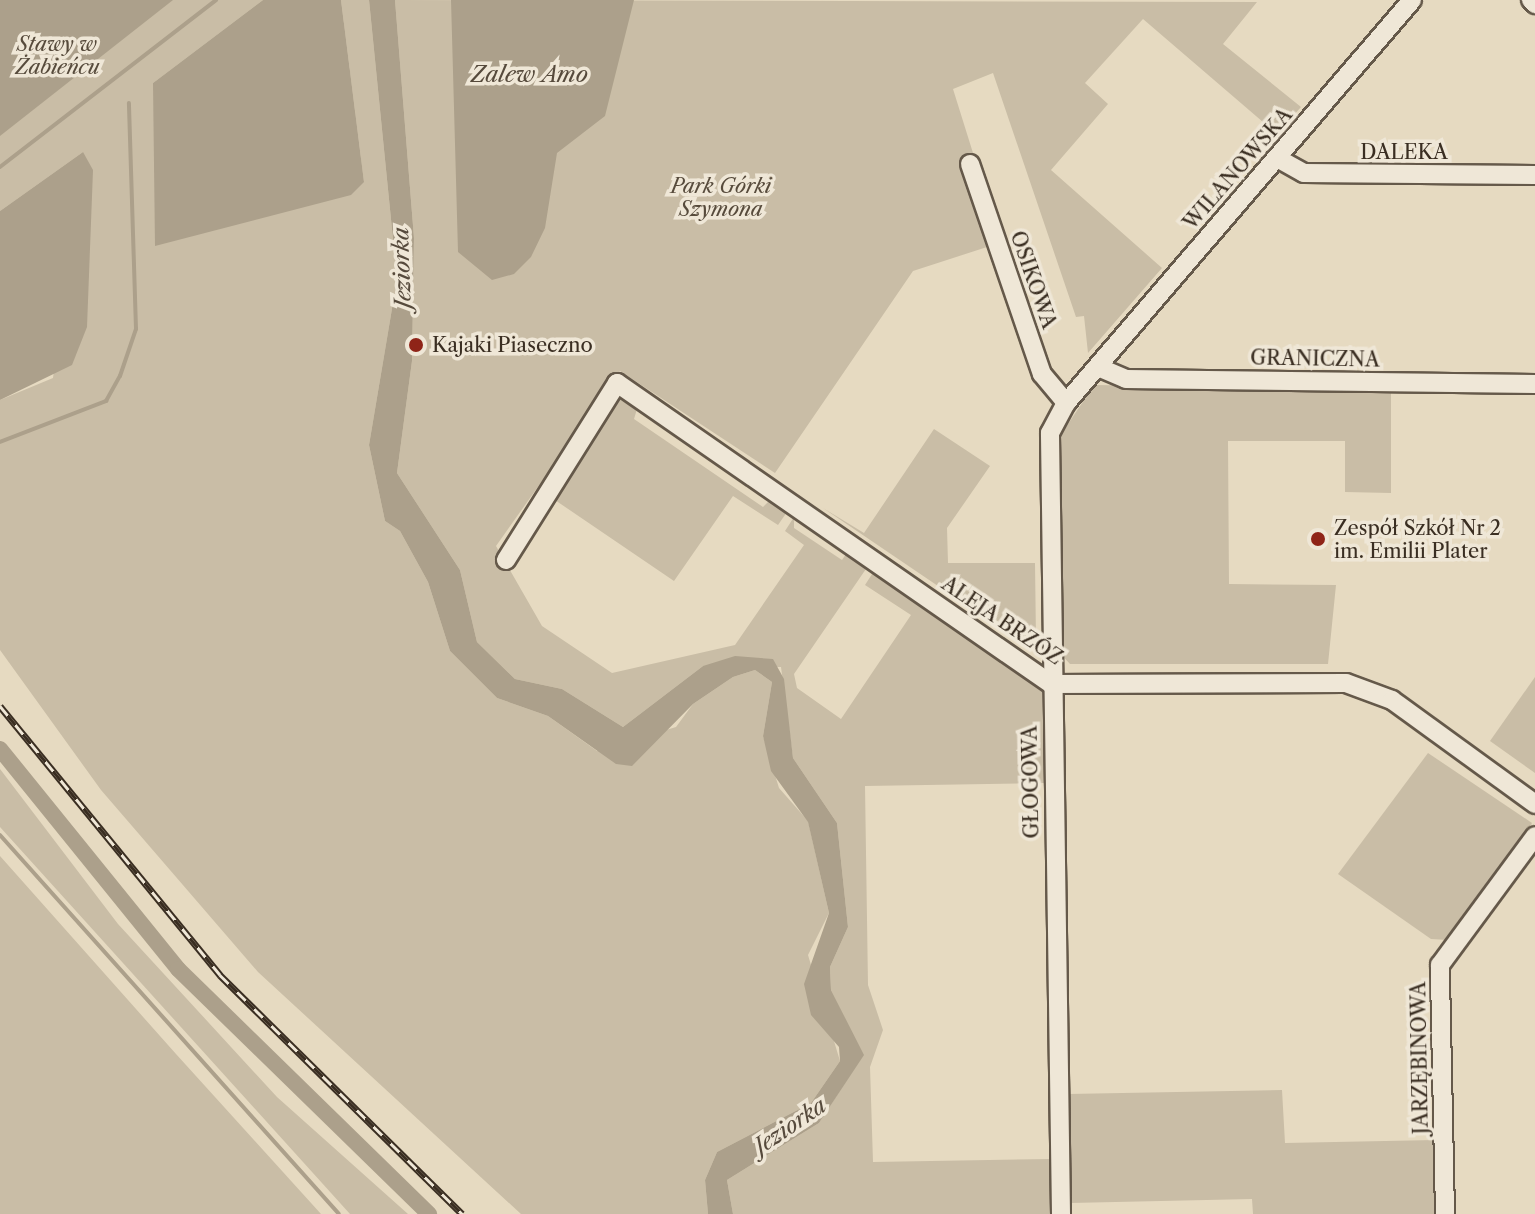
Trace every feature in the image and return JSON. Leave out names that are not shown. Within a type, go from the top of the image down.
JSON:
[{"type":"street","name":"WILANOWSKA","points":[[1098,367],[1412,0]]},
{"type":"street","name":"DALEKA","points":[[1277,158],[1304,173],[1535,175]]},
{"type":"street","name":"OSIKOWA","points":[[970,164],[1042,374],[1066,403]]},
{"type":"street","name":"GRANICZNA","points":[[1098,367],[1126,379],[1535,384]]},
{"type":"street","name":"GŁOGOWA","points":[[1061,1214],[1046,459],[1066,403],[1098,367]]},
{"type":"street","name":"ALEJA BRZÓZ","points":[[506,560],[617,383],[1051,684],[1346,683],[1392,700],[1535,804]]},
{"type":"street","name":"JARZĘBINOWA","points":[[1445,1214],[1440,965],[1535,836]]},
{"type":"green space","points":[[0,0],[263,0],[153,83],[364,182],[341,0],[369,0],[397,279],[369,445],[385,521],[400,531],[428,582],[450,651],[497,698],[548,716],[597,751],[676,727],[693,704],[733,677],[755,670],[772,682],[763,736],[779,788],[808,821],[829,913],[808,955],[840,1061],[811,1103],[717,1152],[705,1180],[708,1214],[521,1214],[258,972],[101,790],[0,650],[0,400],[53,378],[83,152],[0,211]]},
{"type":"green space","name":"Park Górki Szymona","points":[[395,0],[1257,2],[1223,44],[1301,107],[1277,134],[1143,19],[1085,83],[1108,104],[1051,170],[1162,268],[1088,353],[1084,316],[1076,317],[993,73],[953,89],[973,153],[960,158],[987,247],[913,271],[775,473],[620,371],[496,546],[542,626],[612,673],[735,645],[804,545],[785,531],[794,517],[794,528],[842,560],[848,551],[868,566],[794,674],[797,688],[841,719],[911,615],[865,585],[874,571],[1044,690],[1044,783],[865,786],[868,985],[883,1030],[870,1067],[873,1162],[1052,1159],[1053,1214],[733,1214],[727,1180],[819,1123],[863,1055],[831,990],[830,967],[848,927],[837,823],[793,758],[781,667],[703,666],[623,727],[562,689],[515,679],[477,642],[460,570],[397,473],[412,361],[414,238]]},
{"type":"green space","points":[[1094,385],[1391,389],[1391,493],[1345,492],[1345,441],[1228,441],[1229,584],[1336,585],[1328,664],[1070,664],[1058,651],[1058,439]]},
{"type":"green space","points":[[615,397],[637,409],[634,419],[763,507],[771,499],[787,512],[778,525],[733,496],[674,581],[552,498],[611,414],[602,408]]},
{"type":"green space","points":[[934,429],[990,466],[947,528],[948,563],[1035,563],[1036,640],[1025,645],[823,508],[864,533]]},
{"type":"green space","points":[[1535,677],[1535,773],[1490,741]]},
{"type":"green space","points":[[1428,753],[1532,823],[1448,940],[1431,939],[1338,874]]},
{"type":"green space","points":[[0,769],[118,924],[277,1097],[408,1214],[350,1214],[0,827]]},
{"type":"green space","points":[[0,856],[176,1054],[321,1214],[0,1214]]},
{"type":"green space","points":[[1282,1090],[1285,1143],[1435,1140],[1436,1214],[1253,1214],[1252,1199],[1070,1203],[1068,1094]]},
{"type":"water","name":"Stawy w Żabieńcu","points":[[0,0],[173,0],[0,136]]},
{"type":"water","points":[[263,0],[341,0],[364,182],[351,195],[155,246],[153,83]]},
{"type":"water","name":"Jeziorka","points":[[369,0],[395,0],[414,238],[412,361],[397,473],[460,570],[477,642],[515,679],[562,689],[623,727],[703,666],[735,656],[773,659],[784,679],[793,758],[837,823],[848,927],[830,967],[831,990],[864,1055],[819,1123],[727,1180],[733,1214],[708,1214],[705,1180],[717,1152],[811,1103],[840,1061],[839,1047],[811,1015],[804,984],[829,913],[808,822],[771,771],[763,736],[772,682],[755,670],[733,677],[693,704],[632,766],[616,764],[548,716],[497,698],[450,651],[428,582],[400,531],[385,521],[369,445],[397,279]]},
{"type":"water","name":"Zalew Amo","points":[[451,0],[634,0],[605,116],[557,153],[545,228],[531,257],[514,274],[492,280],[458,252]]},
{"type":"water","points":[[83,152],[93,170],[87,327],[72,365],[0,400],[0,211]]},
{"type":"waterway","points":[[0,167],[216,0]]},
{"type":"waterway","points":[[0,442],[106,401],[120,376],[136,329],[129,103]]},
{"type":"waterway","points":[[0,749],[178,969],[429,1214]]},
{"type":"waterway","points":[[0,835],[339,1214]]},
{"type":"railway","points":[[0,706],[220,975],[462,1214]]},
{"type":"place","name":"Kajaki Piaseczno","points":[[416,345]]},
{"type":"place","name":"Zespół Szkół Nr 2 im. Emilii Plater","points":[[1318,539]]}]
